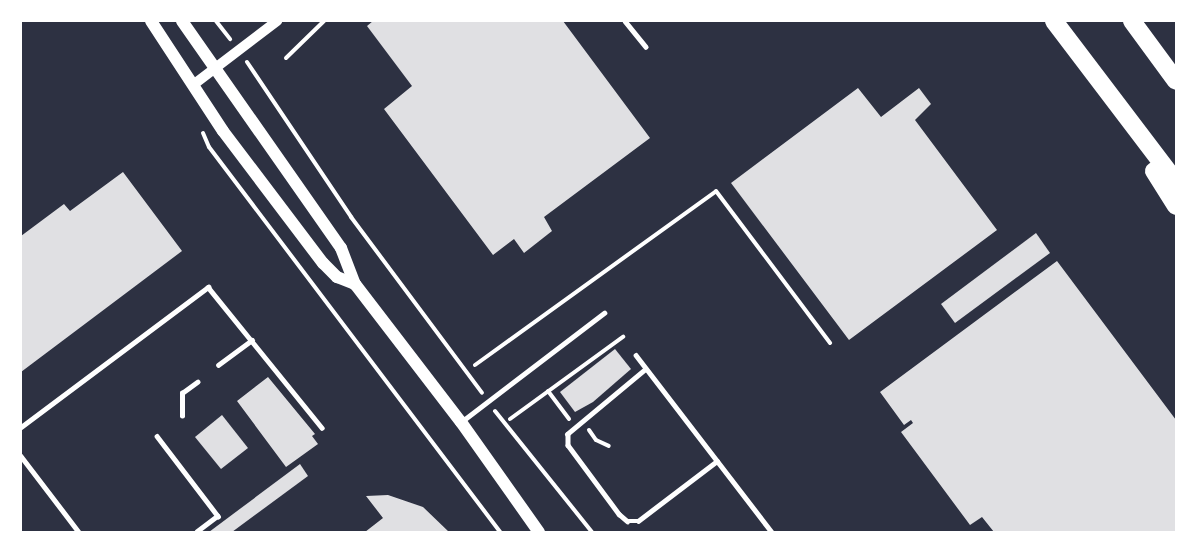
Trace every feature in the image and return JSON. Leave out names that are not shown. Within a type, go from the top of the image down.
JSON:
[{"type":"highway","points":[[1054,21],[1176,206]]},
{"type":"highway","points":[[1132,21],[1176,75]]},
{"type":"highway","points":[[1146,39],[1176,81]]},
{"type":"highway","points":[[1089,71],[1176,182]]},
{"type":"main road","points":[[151,21],[193,85],[323,263],[337,277],[355,284]]},
{"type":"main road","points":[[182,21],[341,248],[355,284],[461,422],[531,517],[539,532]]},
{"type":"main road","points":[[531,517],[548,532]]},
{"type":"street","points":[[193,85],[277,21]]},
{"type":"lane","points":[[626,21],[646,47]]},
{"type":"lane","points":[[21,427],[208,287],[321,428]]},
{"type":"lane","points":[[461,422],[604,313]]},
{"type":"lane","points":[[218,365],[252,340]]},
{"type":"lane","points":[[636,355],[772,532]]},
{"type":"lane","points":[[646,369],[568,434],[568,445],[619,514],[627,521],[638,521],[717,460]]},
{"type":"lane","points":[[182,416],[182,393],[197,382]]},
{"type":"lane","points":[[157,436],[218,516],[198,532]]},
{"type":"lane","points":[[21,456],[79,532]]},
{"type":"path","points":[[286,58],[324,21]]},
{"type":"path","points":[[270,93],[287,126],[351,217],[487,400],[592,532]]},
{"type":"path","points":[[202,128],[209,147],[500,532]]},
{"type":"path","points":[[475,365],[716,191],[830,344]]},
{"type":"path","points":[[510,419],[623,337]]},
{"type":"building","points":[[373,21],[563,21],[650,138],[544,217],[552,231],[524,253],[514,239],[493,255],[384,109],[412,86],[367,26]]},
{"type":"building","points":[[858,88],[881,117],[919,88],[931,104],[915,120],[997,230],[849,340],[731,183]]},
{"type":"building","points":[[123,172],[182,251],[21,372],[21,236],[64,204],[70,211]]},
{"type":"building","points":[[1036,233],[1050,253],[955,323],[941,304]]},
{"type":"building","points":[[1057,261],[1176,420],[1176,532],[994,532],[982,517],[970,525],[901,432],[913,423],[911,420],[904,425],[880,392]]},
{"type":"building","points":[[615,349],[631,369],[593,402],[575,412],[560,392]]},
{"type":"building","points":[[268,377],[315,434],[312,436],[318,444],[286,467],[237,401]]},
{"type":"building","points":[[222,415],[248,448],[221,469],[195,437]]},
{"type":"building","points":[[300,464],[308,476],[232,532],[209,532]]},
{"type":"building","points":[[388,495],[423,507],[449,532],[365,532],[383,518],[366,496]]}]
